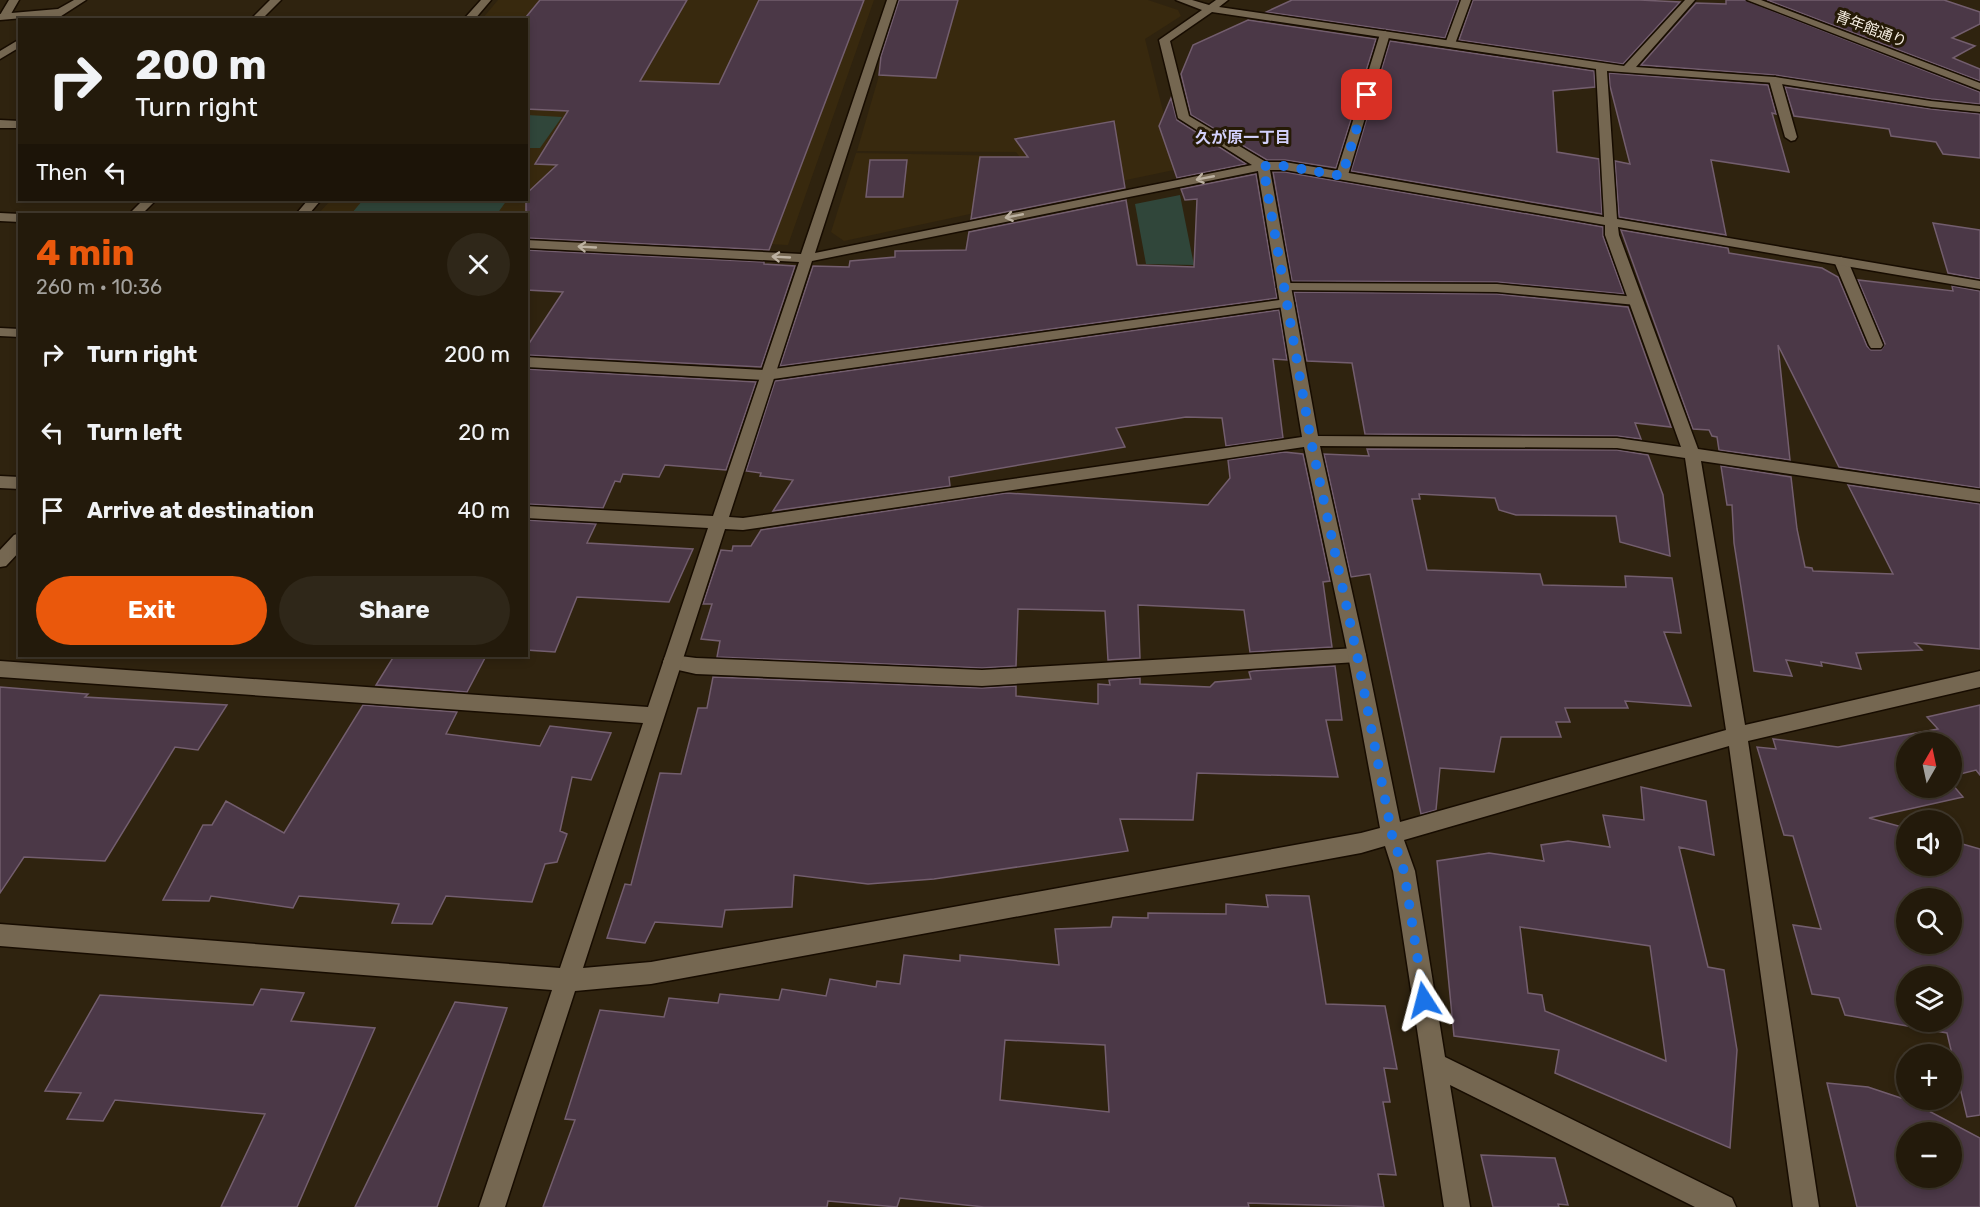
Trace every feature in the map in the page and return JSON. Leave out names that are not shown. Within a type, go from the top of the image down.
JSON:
[{"type":"street","points":[[2,17],[14,0]]},
{"type":"street","points":[[52,18],[81,0]]},
{"type":"street","points":[[257,18],[276,0]]},
{"type":"street","points":[[470,18],[486,0]]},
{"type":"street","points":[[492,1207],[892,0]]},
{"type":"street","points":[[1181,0],[1211,9],[1601,67],[1775,80],[1931,104],[1980,108]]},
{"type":"street","points":[[1223,0],[1164,40],[1184,117],[1263,166],[1311,441],[1357,655],[1392,835],[1404,871],[1457,1207]]},
{"type":"street","points":[[1450,44],[1467,0]]},
{"type":"street","points":[[1627,70],[1690,0]]},
{"type":"street","name":"青年館通り","points":[[1752,0],[1980,87]]},
{"type":"street","points":[[2,17],[59,12]]},
{"type":"street","points":[[1342,176],[1385,34]]},
{"type":"street","points":[[0,56],[17,45]]},
{"type":"street","points":[[1601,67],[1612,235],[1692,454],[1737,735],[1806,1207]]},
{"type":"street","points":[[1775,80],[1791,137]]},
{"type":"street","points":[[0,124],[18,124]]},
{"type":"street","points":[[528,244],[808,258],[1263,166],[1285,166],[1980,285]]},
{"type":"street","points":[[136,213],[149,201]]},
{"type":"street","points":[[303,213],[314,201]]},
{"type":"street","points":[[0,217],[18,218]]},
{"type":"street","points":[[1840,261],[1876,345]]},
{"type":"street","points":[[1284,287],[1497,288],[1636,301]]},
{"type":"street","points":[[528,362],[766,375],[1287,303]]},
{"type":"street","points":[[0,332],[18,333]]},
{"type":"street","points":[[528,512],[743,524],[1311,441],[1617,443],[1980,496]]},
{"type":"street","points":[[0,482],[18,483]]},
{"type":"street","points":[[0,561],[18,541]]},
{"type":"street","points":[[672,663],[696,666],[982,678],[1357,655]]},
{"type":"street","points":[[0,669],[654,716]]},
{"type":"street","points":[[0,935],[568,980],[651,973],[1350,845],[1392,835],[1737,735],[1980,679]]},
{"type":"street","points":[[1434,1064],[1723,1207]]},
{"type":"shaded area","points":[[498,0],[874,0],[788,245],[528,232],[528,213],[319,213],[330,201],[528,201],[528,18],[483,18]]},
{"type":"shaded area","points":[[901,0],[1148,0],[1178,10],[1181,16],[1145,39],[1164,115],[1212,162],[1050,196],[1016,152],[857,151]]},
{"type":"shaded area","points":[[856,153],[1015,156],[1036,181],[1026,202],[844,241],[831,232]]},
{"type":"green space","points":[[528,115],[562,117],[540,148],[528,148]]},
{"type":"green space","points":[[1180,195],[1194,265],[1146,264],[1135,204]]},
{"type":"green space","points":[[362,201],[506,201],[498,213],[352,213]]},
{"type":"building","points":[[540,0],[687,0],[640,81],[719,84],[759,0],[864,0],[769,250],[528,238],[526,201],[528,201],[528,192],[557,165],[535,164],[568,111],[528,109],[528,18],[526,17]]},
{"type":"building","points":[[899,0],[958,0],[936,78],[879,75],[881,56]]},
{"type":"building","points":[[1292,0],[1459,0],[1445,38],[1266,12]]},
{"type":"building","points":[[1473,0],[1680,2],[1623,64],[1459,40]]},
{"type":"building","points":[[1726,0],[1745,0],[1980,92],[1980,104],[1931,99],[1775,75],[1641,65],[1696,3],[1726,4]]},
{"type":"building","points":[[1767,0],[1944,0],[1980,12],[1980,24],[1952,38],[1975,46],[1953,58],[1980,69],[1980,81]]},
{"type":"building","points":[[1248,20],[1376,39],[1336,168],[1285,160],[1267,160],[1191,115],[1181,74],[1193,45]]},
{"type":"building","points":[[1390,41],[1594,71],[1595,87],[1553,91],[1557,152],[1599,159],[1602,214],[1351,171]]},
{"type":"building","points":[[1609,73],[1768,85],[1776,114],[1772,113],[1789,172],[1711,160],[1726,235],[1619,217],[1615,161],[1630,164],[1610,86]]},
{"type":"building","points":[[1785,87],[1980,114],[1980,158],[1943,154],[1936,142],[1891,136],[1889,129],[1794,116]]},
{"type":"building","points":[[1171,98],[1177,120],[1246,164],[1177,178],[1159,126]]},
{"type":"building","points":[[1114,121],[1125,188],[971,219],[980,157],[1028,157],[1015,139]]},
{"type":"building","points":[[870,160],[907,160],[903,197],[866,197]]},
{"type":"building","points":[[1273,172],[1285,172],[1603,227],[1603,236],[1624,294],[1497,282],[1292,281]]},
{"type":"building","points":[[1256,174],[1277,298],[780,366],[813,266],[849,267],[850,261],[895,257],[895,251],[966,250],[969,232],[1126,200],[1137,265],[1194,267],[1197,199],[1185,200],[1181,189]]},
{"type":"building","points":[[1933,223],[1980,230],[1980,279],[1948,273]]},
{"type":"building","points":[[1621,230],[1728,248],[1729,253],[1822,268],[1838,277],[1867,346],[1871,350],[1881,350],[1885,344],[1858,280],[1953,291],[1952,286],[1980,291],[1980,488],[1839,467],[1778,345],[1790,460],[1719,450],[1717,437],[1712,436],[1709,430],[1693,429]]},
{"type":"building","points":[[528,250],[764,262],[764,264],[795,266],[761,367],[528,355],[528,345],[563,292],[528,290]]},
{"type":"building","points":[[1294,292],[1497,294],[1628,307],[1671,427],[1635,423],[1641,439],[1617,436],[1365,434],[1352,363],[1307,361]]},
{"type":"building","points":[[1279,310],[1287,360],[1273,359],[1283,438],[1226,446],[1222,418],[1186,417],[1116,428],[1125,447],[949,477],[950,486],[773,511],[793,480],[760,476],[761,473],[746,471],[775,381]]},
{"type":"building","points":[[528,369],[756,382],[726,470],[665,465],[659,477],[623,474],[620,482],[615,481],[603,508],[528,504]]},
{"type":"building","points":[[1367,449],[1617,450],[1648,455],[1663,495],[1670,556],[1620,542],[1616,516],[1516,515],[1499,510],[1495,498],[1419,494],[1420,499],[1412,499],[1427,570],[1540,574],[1543,585],[1626,587],[1625,576],[1672,578],[1681,633],[1664,632],[1691,706],[1625,701],[1628,708],[1565,708],[1570,722],[1556,722],[1561,737],[1501,737],[1494,772],[1440,768],[1436,810],[1421,814],[1370,574],[1351,577],[1324,454],[1369,456]]},
{"type":"building","points":[[1284,452],[1303,454],[1330,581],[1323,582],[1332,647],[1250,652],[1244,610],[1138,605],[1140,658],[1108,660],[1105,611],[1018,609],[1016,666],[982,668],[717,657],[720,641],[701,639],[712,604],[703,604],[721,550],[732,551],[733,546],[751,546],[761,530],[1006,493],[1208,505],[1230,478],[1228,460]]},
{"type":"building","points":[[1721,466],[1791,477],[1797,529],[1805,567],[1812,568],[1813,571],[1893,574],[1848,485],[1980,504],[1980,649],[1915,643],[1922,650],[1856,653],[1861,669],[1821,662],[1822,666],[1786,660],[1792,676],[1754,671],[1734,543],[1732,505],[1727,505]]},
{"type":"building","points":[[528,520],[596,524],[587,543],[693,549],[669,602],[577,597],[555,652],[528,650]]},
{"type":"building","points":[[393,657],[485,657],[467,692],[376,685]]},
{"type":"building","points":[[1335,666],[1342,720],[1326,720],[1338,777],[1197,773],[1193,820],[1120,819],[1128,851],[934,879],[868,884],[794,875],[792,907],[725,910],[722,927],[655,922],[645,943],[607,938],[625,884],[631,885],[660,773],[681,774],[698,708],[707,708],[713,677],[982,688],[1016,686],[1016,696],[1098,704],[1098,684],[1110,685],[1109,680],[1140,678],[1140,684],[1210,687],[1215,682],[1251,679],[1249,672],[1253,671]]},
{"type":"building","points":[[0,687],[88,694],[85,697],[227,705],[198,750],[175,747],[105,861],[24,857],[0,893]]},
{"type":"building","points":[[363,705],[457,712],[446,734],[540,746],[550,726],[611,733],[591,780],[572,777],[560,831],[567,834],[557,862],[545,864],[532,902],[446,896],[432,924],[392,923],[399,904],[299,896],[293,908],[211,896],[209,901],[163,900],[203,825],[212,825],[226,801],[284,833]]},
{"type":"building","points":[[1980,705],[1980,775],[1976,770],[1962,774],[1962,732],[1921,732],[1938,729],[1927,717]]},
{"type":"building","points":[[1896,737],[1896,798],[1959,798],[1896,810],[1896,812],[1869,818],[1896,825],[1896,876],[1962,876],[1962,844],[1980,849],[1980,1115],[1967,1117],[1962,1096],[1962,1044],[1950,1044],[1947,1033],[1941,1032],[1962,1032],[1962,966],[1896,966],[1896,1024],[1845,1015],[1839,998],[1812,994],[1793,925],[1821,929],[1793,836],[1784,835],[1757,747],[1776,749],[1773,739],[1838,747]]},
{"type":"building","points":[[1641,787],[1706,801],[1714,855],[1679,847],[1708,967],[1724,970],[1737,1050],[1730,1148],[1555,1073],[1559,1050],[1454,1036],[1437,861],[1489,853],[1544,861],[1541,845],[1568,841],[1610,847],[1603,815],[1644,820]],"holes":[[[1520,927],[1650,946],[1666,1061],[1545,1011],[1542,995],[1528,993]]]},
{"type":"building","points":[[1266,895],[1309,896],[1326,1004],[1385,1006],[1397,1069],[1384,1068],[1390,1102],[1383,1102],[1396,1175],[1378,1174],[1384,1207],[1248,1203],[1249,1207],[984,1207],[900,1198],[897,1207],[828,1201],[827,1207],[543,1207],[575,1120],[565,1119],[600,1010],[664,1017],[669,998],[718,1003],[720,994],[779,1000],[782,989],[826,996],[830,979],[876,987],[877,981],[900,984],[904,955],[960,961],[960,955],[1059,965],[1055,929],[1111,927],[1113,917],[1148,918],[1148,913],[1226,914],[1226,904],[1268,907]],"holes":[[[1005,1040],[1105,1045],[1109,1112],[1000,1100]]]},
{"type":"building","points":[[261,989],[304,993],[291,1021],[375,1028],[297,1207],[221,1207],[265,1114],[115,1100],[103,1121],[67,1119],[81,1093],[45,1091],[100,995],[253,1005]]},
{"type":"building","points":[[455,1002],[507,1008],[437,1207],[355,1207]]},
{"type":"building","points":[[1827,1083],[1868,1087],[1896,1096],[1896,1110],[1927,1110],[1950,1122],[1896,1122],[1896,1188],[1962,1188],[1962,1128],[1980,1138],[1980,1207],[1857,1207]]},
{"type":"building","points":[[1481,1155],[1555,1158],[1568,1205],[1493,1207]]},
{"type":"district","name":"久が原一丁目","points":[[1243,137]]},
{"type":"route","points":[[1367,95],[1342,176],[1285,166],[1263,166],[1311,441],[1357,655],[1392,835],[1404,871],[1424,1000]]}]
